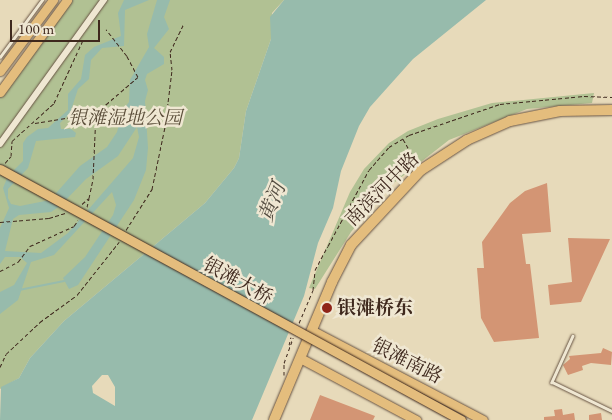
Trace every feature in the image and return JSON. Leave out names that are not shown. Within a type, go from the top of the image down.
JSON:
[{"type":"highway","name":"南滨河中路","points":[[302,359],[351,245],[421,170],[467,140],[510,121],[560,111],[612,110]]},
{"type":"highway","name":"南滨河中路","points":[[313,331],[356,252],[380,218],[429,171],[470,145],[510,127],[560,117],[612,115]]},
{"type":"highway","points":[[274,420],[302,359]]},
{"type":"highway","points":[[279,420],[302,359]]},
{"type":"main road","points":[[0,71],[53,0]]},
{"type":"main road","points":[[0,92],[67,0]]},
{"type":"main road","name":"银滩大桥","points":[[0,170],[461,420]]},
{"type":"main road","name":"银滩大桥","points":[[0,176],[448,420]]},
{"type":"main road","name":"银滩南路","points":[[313,331],[483,420]]},
{"type":"main road","points":[[302,359],[416,420]]},
{"type":"street","points":[[0,144],[102,1]]},
{"type":"lane","points":[[0,57],[42,0]]},
{"type":"lane","points":[[573,336],[552,382],[612,410]]},
{"type":"path","points":[[125,231],[152,190],[165,127],[172,70],[170,52],[183,25]]},
{"type":"path","points":[[34,123],[96,113],[138,77],[127,56],[106,29]]},
{"type":"path","points":[[0,170],[11,156],[12,141],[54,103],[62,90],[84,37]]},
{"type":"path","points":[[85,212],[89,198],[96,113]]},
{"type":"path","points":[[403,139],[421,170]]},
{"type":"path","points":[[77,209],[89,198]]},
{"type":"path","points":[[0,222],[49,218],[67,212]]},
{"type":"path","points":[[0,271],[18,262],[30,246],[74,226],[79,219]]},
{"type":"path","points":[[0,367],[6,354],[77,295],[120,239]]},
{"type":"path","points":[[288,350],[291,335]]},
{"type":"green space","name":"银滩湿地公园","points":[[67,0],[284,0],[272,13],[271,39],[246,111],[239,158],[234,168],[205,203],[64,321],[30,358],[19,378],[0,389],[0,92]]},
{"type":"green space","points":[[594,93],[592,103],[527,109],[449,140],[390,186],[351,232],[315,289],[309,288],[350,192],[364,169],[389,143],[408,131],[438,119],[492,103]]},
{"type":"water","points":[[124,0],[149,0],[125,10],[124,46],[102,48],[91,60],[89,79],[78,89],[70,113],[60,123],[61,129],[71,129],[76,133],[75,137],[36,141],[28,168],[8,189],[8,198],[11,204],[20,206],[50,200],[80,166],[107,147],[117,132],[123,110],[129,102],[130,80],[149,47],[147,34],[157,0],[170,0],[164,17],[169,29],[154,48],[164,57],[164,64],[147,74],[145,80],[148,90],[145,101],[148,148],[146,170],[134,200],[78,285],[69,289],[63,278],[85,257],[113,215],[116,205],[112,192],[54,255],[31,262],[18,300],[0,314],[0,292],[14,285],[27,263],[20,257],[5,257],[0,264],[0,228],[9,208],[3,188],[8,176],[23,161],[23,143],[27,137],[38,129],[48,128],[68,110],[68,94],[81,79],[85,55],[94,47],[121,36],[118,13]],"holes":[[[137,127],[139,137],[133,158],[68,233],[41,253],[5,251],[13,219],[19,215],[51,212],[60,206],[86,179],[118,156]]]},
{"type":"water","name":"黄河","points":[[284,0],[486,0],[413,59],[370,107],[359,126],[341,171],[333,208],[318,243],[304,296],[252,420],[0,420],[1,387],[19,378],[30,358],[64,321],[205,203],[234,168],[239,158],[246,111],[271,39],[270,17]],"holes":[[[102,375],[108,375],[115,387],[115,406],[93,393],[92,386]]]},
{"type":"building","points":[[547,183],[551,232],[522,234],[526,264],[530,264],[539,338],[494,342],[481,318],[477,268],[484,268],[482,242],[510,203],[525,191]]},
{"type":"building","points":[[568,238],[610,239],[581,302],[550,305],[548,285],[572,282]]},
{"type":"building","points":[[603,348],[612,352],[611,365],[591,363],[582,366],[583,370],[568,375],[563,365],[570,359],[569,356],[601,353]]},
{"type":"building","points":[[320,395],[375,416],[373,420],[310,420]]},
{"type":"building","points":[[562,409],[563,415],[574,413],[575,420],[544,420],[544,417],[555,416],[554,410]]},
{"type":"building","points":[[601,413],[602,420],[589,420],[589,415]]},
{"type":"waterway","points":[[19,290],[64,281]]},
{"type":"place","name":"银滩桥东","points":[[327,308]]}]
